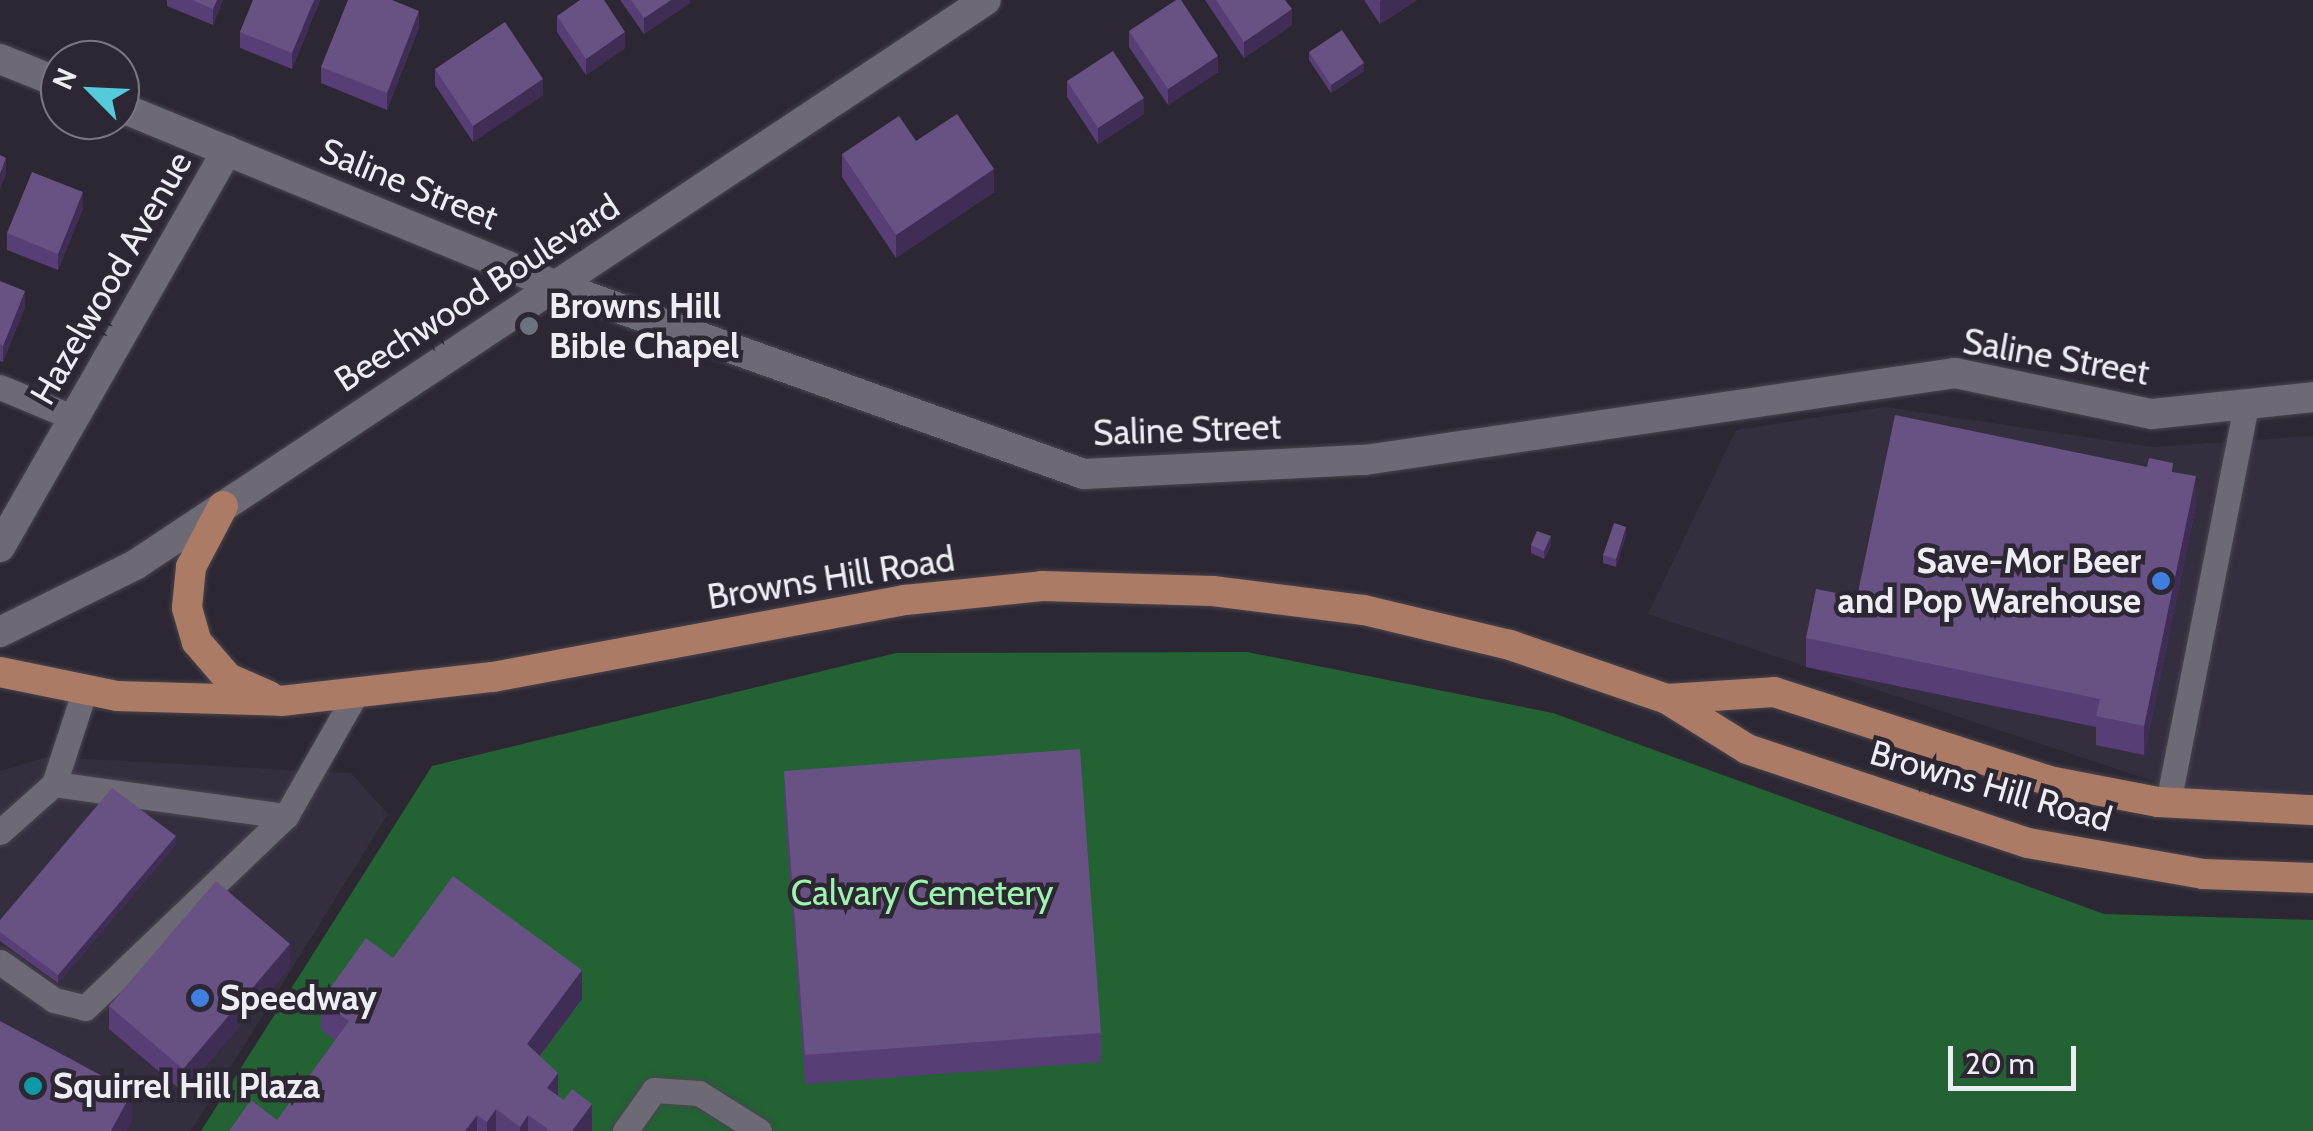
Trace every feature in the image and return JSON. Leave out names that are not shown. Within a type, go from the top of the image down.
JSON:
[{"type":"main road","points":[[223,506],[192,567],[187,608],[197,642],[228,678],[281,701]]},
{"type":"main road","name":"Browns Hill Road","points":[[0,672],[85,689],[281,701],[356,695],[904,600],[1042,586],[1213,591],[1364,610],[1510,645],[1668,698],[1747,749],[2028,843],[2203,874],[2313,878]]},
{"type":"main road","name":"Browns Hill Road","points":[[1668,698],[1774,692],[2049,780],[2168,803],[2313,810]]},
{"type":"street","name":"Beechwood Boulevard","points":[[0,632],[135,565],[986,0]]},
{"type":"street","points":[[0,59],[40,75]]},
{"type":"street","name":"Saline Street","points":[[140,115],[554,285],[1084,474],[1365,460],[1955,373],[2152,414],[2313,397]]},
{"type":"street","name":"Hazelwood Avenue","points":[[0,547],[228,150]]},
{"type":"lane","points":[[0,387],[74,418]]},
{"type":"lane","points":[[2168,803],[2246,404]]},
{"type":"lane","points":[[0,832],[54,784],[85,689]]},
{"type":"lane","points":[[0,962],[54,1000],[85,1008],[286,816],[356,695]]},
{"type":"lane","points":[[54,784],[286,816]]},
{"type":"lane","points":[[625,1131],[654,1090],[699,1093],[759,1131]]},
{"type":"shaded area","points":[[1884,407],[2153,447],[2313,436],[2313,793],[2177,789],[1648,614],[1736,430]]},
{"type":"shaded area","points":[[48,757],[351,773],[388,814],[191,1131],[0,1131],[0,771]]},
{"type":"green space","name":"Calvary Cemetery","points":[[1247,652],[1553,713],[2104,914],[2313,920],[2313,1131],[201,1131],[432,766],[896,653]]},
{"type":"building","points":[[192,0],[217,0],[213,9]]},
{"type":"building","points":[[253,0],[314,0],[292,53],[240,32]]},
{"type":"building","points":[[348,0],[392,0],[419,11],[387,93],[321,67]]},
{"type":"building","points":[[580,0],[604,0],[625,32],[586,59],[557,16]]},
{"type":"building","points":[[631,0],[671,0],[644,18]]},
{"type":"building","points":[[1181,0],[1218,56],[1168,89],[1129,31]]},
{"type":"building","points":[[1216,0],[1285,0],[1292,9],[1244,42]]},
{"type":"building","points":[[505,22],[543,79],[473,126],[435,69]]},
{"type":"building","points":[[1342,30],[1364,63],[1331,85],[1309,52]]},
{"type":"building","points":[[1113,51],[1144,98],[1098,128],[1067,81]]},
{"type":"building","points":[[957,114],[994,169],[896,235],[842,154],[899,116],[916,141]]},
{"type":"building","points":[[32,172],[83,192],[58,254],[7,233]]},
{"type":"building","points":[[0,281],[25,291],[3,346],[0,344]]},
{"type":"building","points":[[1895,415],[2147,467],[2149,458],[2173,463],[2172,472],[2196,476],[2144,726],[2096,716],[2100,699],[1806,638],[1816,589],[1857,597]]},
{"type":"building","points":[[1614,523],[1626,527],[1616,559],[1603,555]]},
{"type":"building","points":[[1537,531],[1551,536],[1544,551],[1531,545]]},
{"type":"building","points":[[1080,749],[1101,1033],[805,1055],[784,771]]},
{"type":"building","points":[[112,788],[176,836],[58,975],[0,932],[0,920]]},
{"type":"building","points":[[453,876],[582,970],[527,1044],[558,1073],[547,1088],[564,1100],[572,1089],[592,1104],[572,1131],[546,1131],[528,1115],[520,1127],[496,1109],[487,1122],[477,1115],[465,1131],[229,1131],[251,1100],[277,1120],[349,1021],[321,1001],[366,938],[393,958]]},
{"type":"building","name":"Speedway","points":[[216,881],[290,944],[183,1069],[109,1006]]},
{"type":"building","name":"Squirrel Hill Plaza","points":[[0,1021],[132,1092],[111,1131],[0,1131]]},
{"type":"place","name":"Browns Hill Bible Chapel","points":[[529,326]]},
{"type":"place","name":"Save-Mor Beer and Pop Warehouse","points":[[2161,581]]},
{"type":"place","name":"Speedway","points":[[200,998]]},
{"type":"place","name":"Squirrel Hill Plaza","points":[[33,1086]]}]
